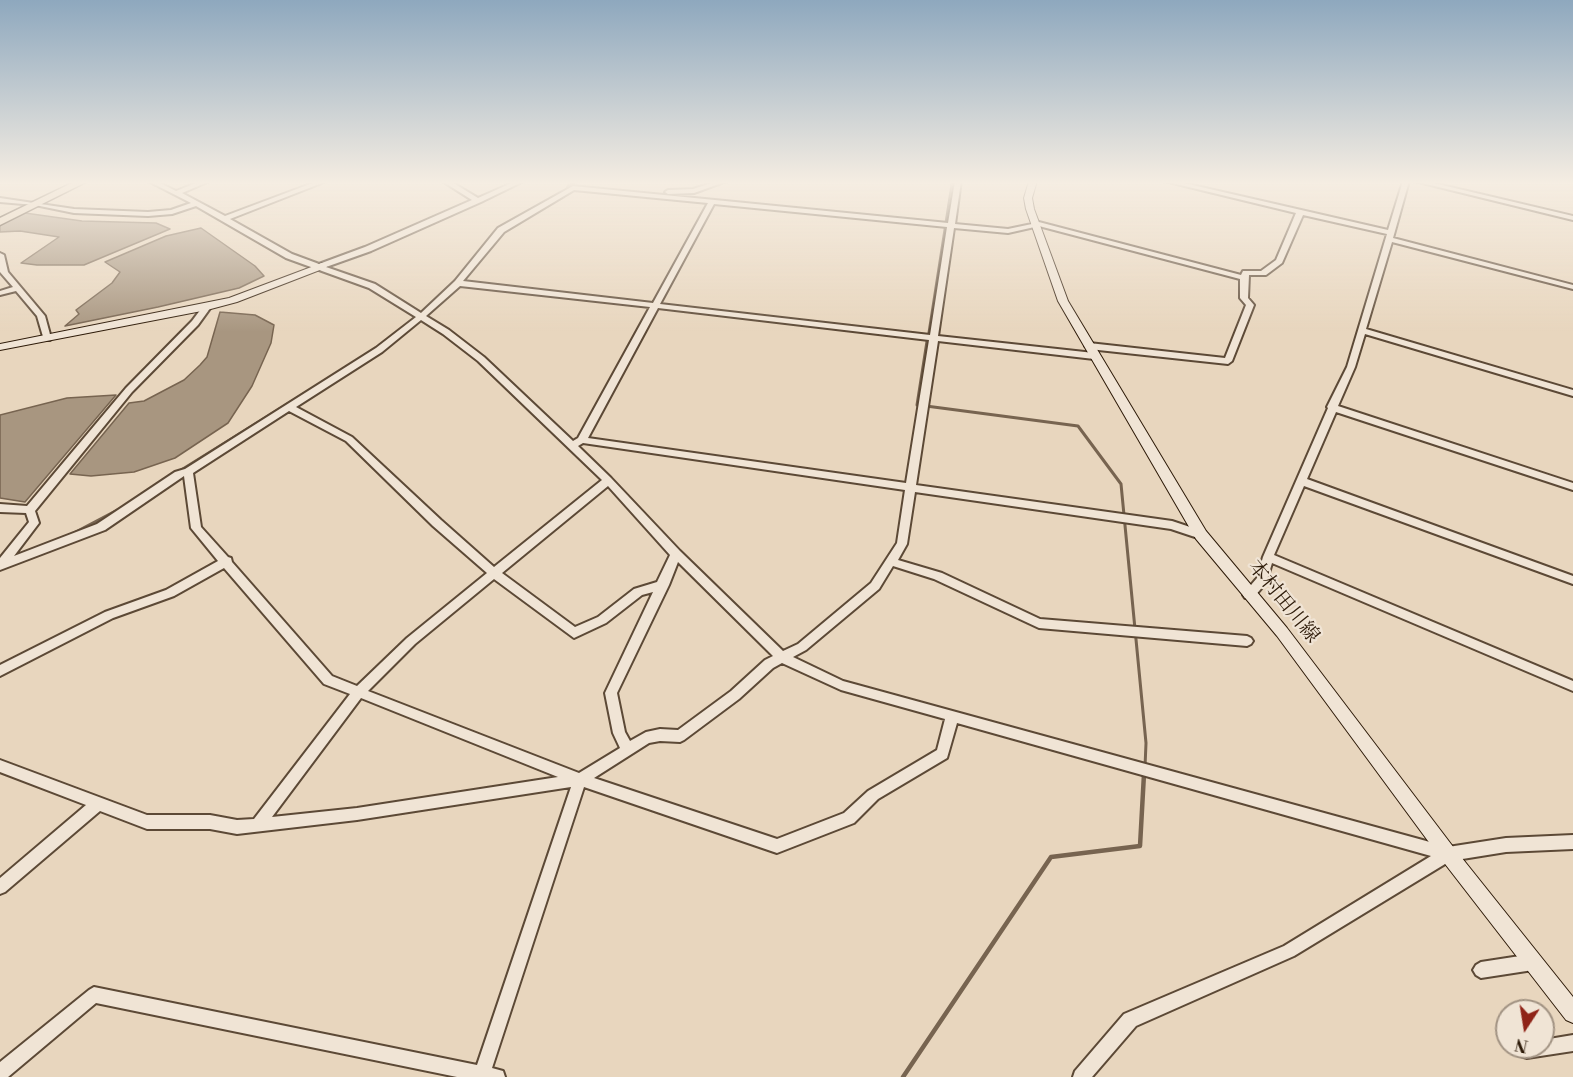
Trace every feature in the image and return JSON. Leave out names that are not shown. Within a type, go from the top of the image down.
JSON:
[{"type":"main road","name":"本村田川線","points":[[1038,231],[1063,301],[1201,535],[1282,632],[1448,854],[1573,1013]]},
{"type":"main road","points":[[0,347],[207,307],[233,300],[322,266]]},
{"type":"street","points":[[246,231],[289,256],[322,266],[372,286],[421,316],[481,359],[577,443],[676,554],[781,657],[841,685],[1448,854],[1506,846],[1573,842]]},
{"type":"street","points":[[322,266],[409,231]]},
{"type":"street","points":[[30,510],[34,523],[0,566],[101,526],[178,474],[188,472],[380,350],[459,283],[500,231]]},
{"type":"street","points":[[577,443],[696,231]]},
{"type":"street","points":[[0,766],[147,822],[210,822],[237,827],[357,814],[580,780],[646,738],[660,735],[680,736],[781,657],[802,647],[875,586],[902,544],[950,231]]},
{"type":"street","points":[[1063,231],[1244,278]]},
{"type":"street","points":[[459,283],[933,338],[1228,361],[1250,305],[1244,298],[1246,273],[1263,273],[1279,261],[1292,231]]},
{"type":"street","points":[[1371,231],[1573,287]]},
{"type":"street","points":[[1249,595],[1262,580],[1268,557],[1351,367],[1391,231]]},
{"type":"street","points":[[1,258],[2,269],[41,316],[47,338]]},
{"type":"street","points":[[0,293],[19,288]]},
{"type":"street","points":[[30,510],[129,390],[195,323],[207,307]]},
{"type":"street","points":[[1363,331],[1573,393]]},
{"type":"street","points":[[1332,406],[1573,487]]},
{"type":"street","points":[[288,407],[349,439],[437,524],[494,573],[574,633],[602,620],[638,592],[663,585]]},
{"type":"street","points":[[577,443],[1172,525],[1201,535]]},
{"type":"street","points":[[188,472],[196,528],[328,680],[357,694],[580,780],[777,846],[849,818],[873,795],[942,754],[952,717]]},
{"type":"street","points":[[257,825],[357,694],[411,641],[608,480]]},
{"type":"street","points":[[1302,481],[1573,580]]},
{"type":"street","points":[[0,508],[30,510]]},
{"type":"street","points":[[627,748],[619,733],[611,693],[676,554]]},
{"type":"street","points":[[1268,557],[1573,686]]},
{"type":"street","points":[[0,671],[109,615],[170,593],[227,561]]},
{"type":"street","points":[[892,562],[938,576],[1039,623],[1247,641]]},
{"type":"street","points":[[0,1073],[94,995],[487,1076],[580,780]]},
{"type":"street","points":[[0,887],[99,802]]},
{"type":"street","points":[[1081,1077],[1131,1020],[1288,951],[1448,854]]},
{"type":"street","points":[[1481,970],[1533,962]]},
{"type":"street","points":[[1555,1046],[1573,1043]]},
{"type":"shaded area","points":[[22,231],[165,231],[84,265],[21,263],[59,237]]},
{"type":"shaded area","points":[[187,231],[206,231],[255,266],[264,276],[239,288],[65,326],[79,314],[76,310],[112,283],[120,272],[105,262],[166,236]]},
{"type":"shaded area","points":[[220,312],[255,315],[274,325],[271,343],[252,386],[228,423],[175,458],[134,472],[91,476],[70,474],[129,403],[144,401],[184,380],[200,365],[207,357]]},
{"type":"shaded area","points":[[116,395],[25,502],[0,498],[0,415],[67,398]]},
{"type":"waterway","points":[[928,336],[944,231]]},
{"type":"waterway","points":[[392,336],[428,307]]},
{"type":"waterway","points":[[920,405],[917,405],[928,335]]},
{"type":"waterway","points":[[178,472],[313,388]]},
{"type":"waterway","points":[[926,406],[1078,426],[1121,484],[1146,743],[1145,767]]},
{"type":"waterway","points":[[70,535],[125,506]]},
{"type":"waterway","points":[[903,1077],[1051,857],[1140,846],[1144,774]]}]
